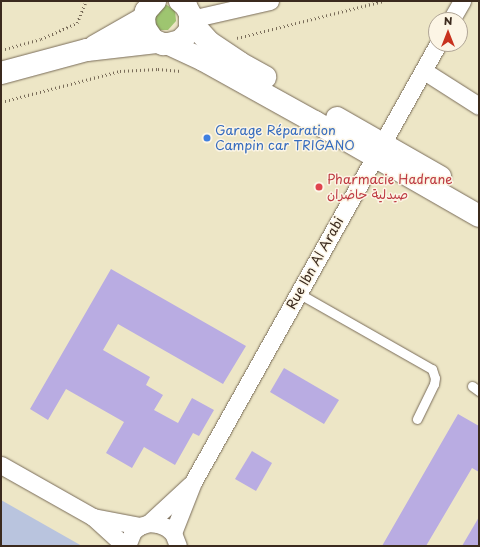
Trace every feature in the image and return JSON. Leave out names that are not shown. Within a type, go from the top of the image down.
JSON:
[{"type":"street","points":[[187,14],[268,1]]},
{"type":"street","points":[[456,12],[462,1]]},
{"type":"street","points":[[147,8],[146,32],[163,43],[203,60],[315,122],[378,150],[479,199]]},
{"type":"street","points":[[87,50],[147,8]]},
{"type":"street","points":[[1,73],[87,50],[175,43],[188,33],[187,14]]},
{"type":"street","points":[[187,14],[209,42],[479,216]]},
{"type":"street","name":"Rue Ibn Al Arabi","points":[[175,539],[193,482],[434,52]]},
{"type":"street","points":[[424,71],[479,106]]},
{"type":"street","points":[[1,465],[93,517],[126,546]]},
{"type":"street","name":"Rue Ibn Al Arabi","points":[[126,546],[133,531],[145,525],[193,482]]},
{"type":"street","points":[[93,517],[166,527],[175,539]]},
{"type":"lane","points":[[298,293],[432,369],[435,378],[434,384],[417,419]]},
{"type":"path","points":[[1,50],[41,39],[77,24],[86,1]]},
{"type":"shaded area","points":[[1,500],[82,546],[1,546]]},
{"type":"green space","points":[[165,4],[175,10],[176,21],[168,30],[160,30],[157,29],[150,15]]},
{"type":"building","points":[[111,269],[246,346],[223,384],[118,324],[103,350],[150,377],[146,385],[163,395],[154,410],[178,423],[192,398],[214,410],[199,436],[193,433],[175,465],[144,447],[132,468],[106,453],[124,422],[66,389],[48,420],[30,409]]},
{"type":"building","points":[[284,368],[339,400],[324,424],[270,392]]},
{"type":"building","points":[[458,414],[479,426],[479,472],[472,468],[426,546],[382,546]]},
{"type":"building","points":[[252,451],[272,463],[256,491],[235,479]]},
{"type":"building","points":[[479,517],[479,546],[462,546]]},
{"type":"place","name":"Garage Réparation Campin car TRIGANO","points":[[207,138]]},
{"type":"place","name":"Pharmacie Hadrane صيدلية حاضران","points":[[319,187]]}]
